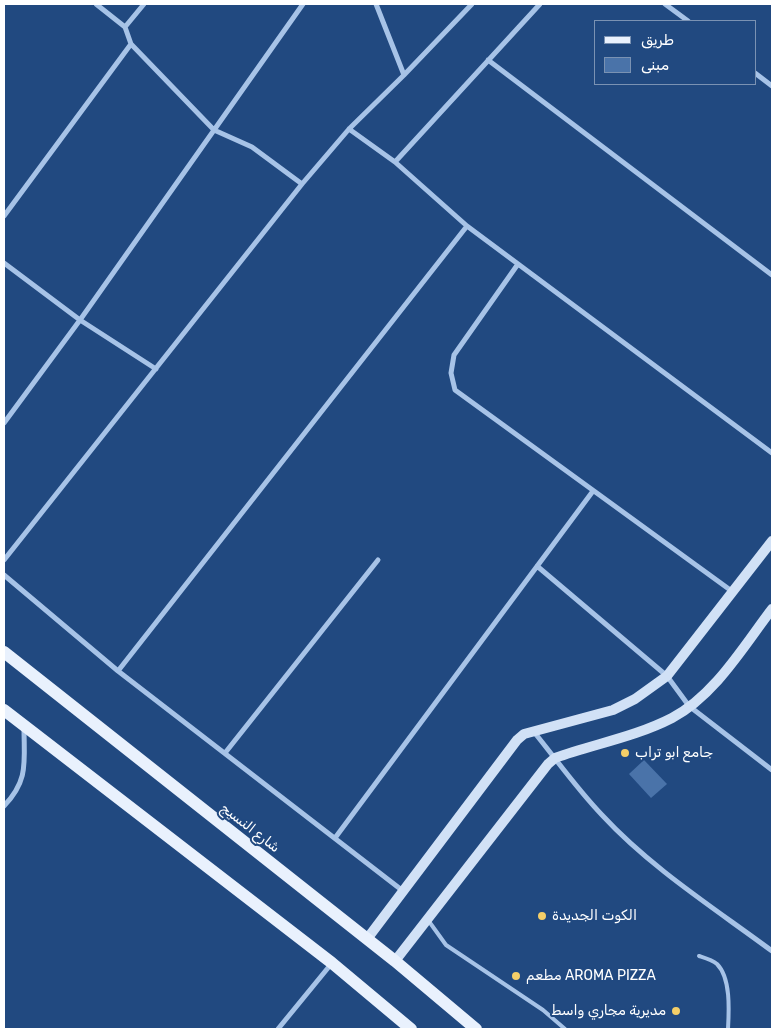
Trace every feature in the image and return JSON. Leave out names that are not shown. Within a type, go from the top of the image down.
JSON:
[{"type":"main road","name":"شارع النسيج","points":[[4,652],[395,961],[476,1029]]},
{"type":"main road","points":[[4,710],[332,963],[411,1029]]},
{"type":"street","points":[[96,4],[125,27],[132,44],[214,130],[252,147],[302,184]]},
{"type":"street","points":[[125,27],[144,4]]},
{"type":"street","points":[[4,423],[80,320],[302,4]]},
{"type":"street","points":[[376,4],[404,75]]},
{"type":"street","points":[[4,560],[302,184],[349,129],[472,4]]},
{"type":"street","points":[[395,162],[540,4]]},
{"type":"street","points":[[665,4],[687,20]]},
{"type":"street","points":[[4,216],[132,44]]},
{"type":"street","points":[[488,60],[772,275]]},
{"type":"street","points":[[756,73],[772,86]]},
{"type":"street","points":[[349,129],[395,162],[467,226],[772,453]]},
{"type":"street","points":[[118,671],[467,226]]},
{"type":"street","points":[[4,263],[80,320],[156,370]]},
{"type":"street","points":[[518,264],[454,355],[452,383],[458,394],[733,592]]},
{"type":"street","points":[[335,838],[593,491]]},
{"type":"street","points":[[367,939],[508,750],[524,734],[613,710],[635,699],[667,676],[772,542]]},
{"type":"street","points":[[225,753],[378,560]]},
{"type":"street","points":[[537,566],[667,676],[689,706],[772,770]]},
{"type":"street","points":[[4,575],[118,671],[403,891]]},
{"type":"street","points":[[395,961],[548,764],[555,758],[651,728],[673,718],[717,680],[772,609]]},
{"type":"street","points":[[4,806],[13,796],[23,778],[24,725]]},
{"type":"street","points":[[534,731],[601,815],[631,843],[672,878],[772,951]]},
{"type":"street","points":[[278,1029],[332,963]]},
{"type":"lane","points":[[428,920],[446,945],[543,1010],[564,1029]]},
{"type":"lane","points":[[699,956],[715,962],[723,971],[728,1007],[728,1029]]},
{"type":"building","points":[[644,760],[667,784],[651,798],[629,774]]},
{"type":"place","name":"جامع ابو تراب","points":[[625,753]]},
{"type":"place","name":"الكوت الجديدة","points":[[542,916]]},
{"type":"place","name":"مطعم AROMA PIZZA","points":[[516,976]]},
{"type":"place","name":"مديرية مجاري واسط","points":[[676,1011]]}]
